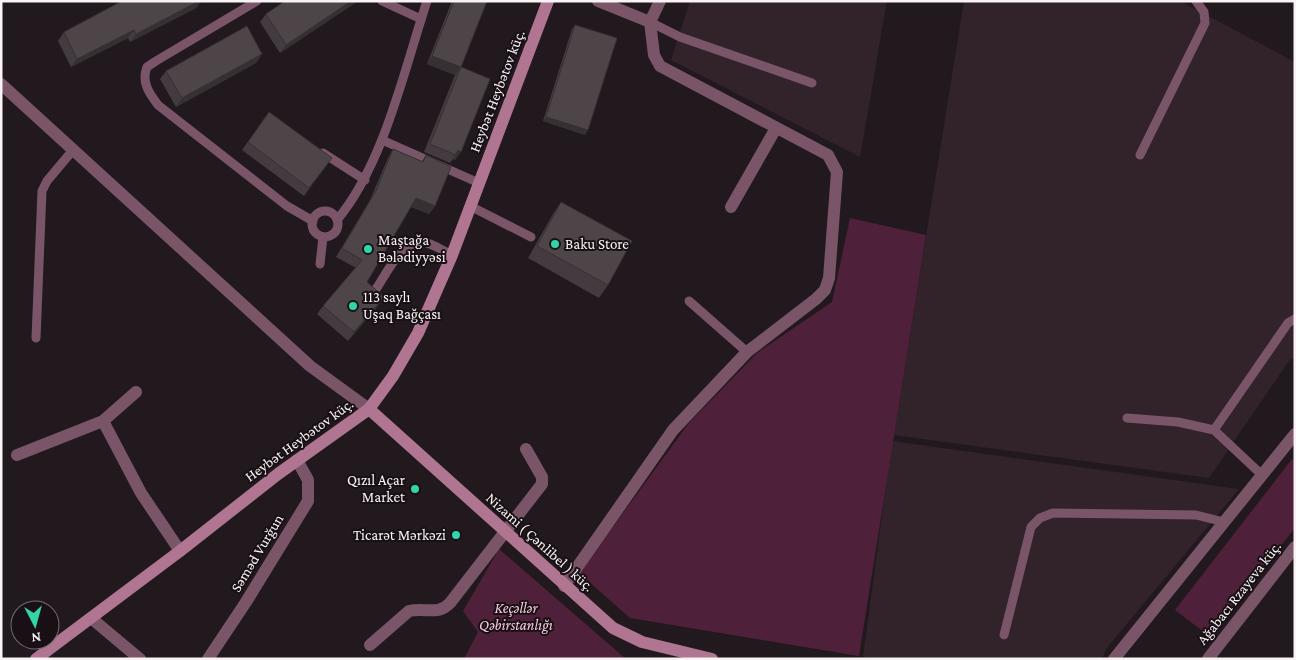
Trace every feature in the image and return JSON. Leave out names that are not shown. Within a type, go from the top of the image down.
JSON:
[{"type":"main road","name":"Heybət Heybətov küç.","points":[[36,659],[297,460],[369,409],[393,376],[418,333],[452,255],[548,1]]},
{"type":"main road","name":"Nizami ( Çənlibel ) küç.","points":[[369,409],[613,628],[666,654],[712,659]]},
{"type":"street","points":[[598,1],[650,22]]},
{"type":"street","points":[[564,586],[673,430],[747,352],[816,299],[825,290],[829,278],[837,172],[828,155],[660,66],[654,55],[650,22],[660,1]]},
{"type":"street","points":[[1,84],[310,366],[369,409]]},
{"type":"street","points":[[1,101],[16,96]]},
{"type":"street","points":[[731,208],[776,128]]},
{"type":"street","points":[[17,455],[104,421],[136,392]]},
{"type":"street","points":[[104,421],[141,493],[180,551]]},
{"type":"street","points":[[1114,659],[1295,434]]},
{"type":"street","points":[[370,645],[409,611],[416,609],[437,611],[445,609],[542,484],[542,477],[526,450]]},
{"type":"street","name":"Səməd Vurğun","points":[[208,659],[246,602],[308,501],[308,480],[297,460]]},
{"type":"street","name":"Ağabacı Rzayeva küç.","points":[[1208,659],[1295,547]]},
{"type":"street","points":[[92,618],[140,659]]},
{"type":"lane","points":[[257,1],[147,67],[144,80],[151,96],[158,105],[287,206],[313,221]]},
{"type":"lane","points":[[382,1],[421,19]]},
{"type":"lane","points":[[337,220],[365,180],[382,140],[427,1]]},
{"type":"lane","points":[[1140,155],[1205,23],[1204,12],[1196,1]]},
{"type":"lane","points":[[650,22],[680,37],[812,83]]},
{"type":"lane","points":[[382,140],[479,183]]},
{"type":"lane","points":[[36,338],[42,191],[47,181],[73,150]]},
{"type":"lane","points":[[317,150],[365,180]]},
{"type":"lane","points":[[470,206],[531,237]]},
{"type":"lane","points":[[330,212],[337,220],[338,225],[334,234],[323,237],[314,231],[313,221],[320,213],[330,212]]},
{"type":"lane","points":[[320,264],[323,237]]},
{"type":"lane","points":[[376,289],[403,250],[412,243],[425,242],[452,255]]},
{"type":"lane","points":[[689,301],[747,352]]},
{"type":"lane","points":[[1214,430],[1288,323],[1295,319]]},
{"type":"lane","points":[[1127,418],[1178,422],[1214,430],[1262,475]]},
{"type":"lane","points":[[1004,634],[1030,527],[1040,518],[1053,513],[1196,515],[1224,522]]},
{"type":"shaded area","points":[[690,1],[887,1],[860,157],[671,60]]},
{"type":"shaded area","points":[[964,1],[1180,1],[1295,62],[1295,360],[1291,358],[1209,478],[894,435]]},
{"type":"shaded area","points":[[892,441],[1239,489],[1106,649],[1102,659],[871,659],[863,657]]},
{"type":"green space","points":[[850,218],[926,235],[859,656],[630,618],[579,573],[689,423],[757,353],[832,302]]},
{"type":"green space","points":[[1292,459],[1295,461],[1295,528],[1209,636],[1175,610]]},
{"type":"green space","name":"Keçəllər Qəbirstanlığı","points":[[499,549],[626,659],[464,659],[478,632],[463,611]]},
{"type":"building","points":[[122,1],[199,1],[136,34],[134,30],[77,59],[64,32]]},
{"type":"building","points":[[285,1],[351,1],[286,45],[266,14]]},
{"type":"building","points":[[454,1],[487,1],[461,67],[432,56]]},
{"type":"building","points":[[575,25],[617,38],[588,130],[546,117]]},
{"type":"building","points":[[247,26],[262,54],[182,98],[166,71]]},
{"type":"building","points":[[461,67],[490,79],[461,152],[458,150],[456,155],[430,144]]},
{"type":"building","points":[[269,112],[332,158],[309,188],[248,142]]},
{"type":"building","points":[[393,149],[423,162],[426,155],[451,167],[435,206],[416,198],[367,282],[384,297],[354,332],[323,306],[362,260],[342,248],[376,191]]},
{"type":"building","points":[[561,202],[632,241],[608,285],[537,246]]},
{"type":"place","name":"Baku Store","points":[[555,244]]},
{"type":"place","name":"Maştağa Bələdiyyəsi","points":[[368,249]]},
{"type":"place","name":"113 saylı Uşaq Bağçası","points":[[353,306]]},
{"type":"place","name":"Qızıl Açar Market","points":[[415,489]]},
{"type":"place","name":"Ticarət Mərkəzi","points":[[456,535]]}]
